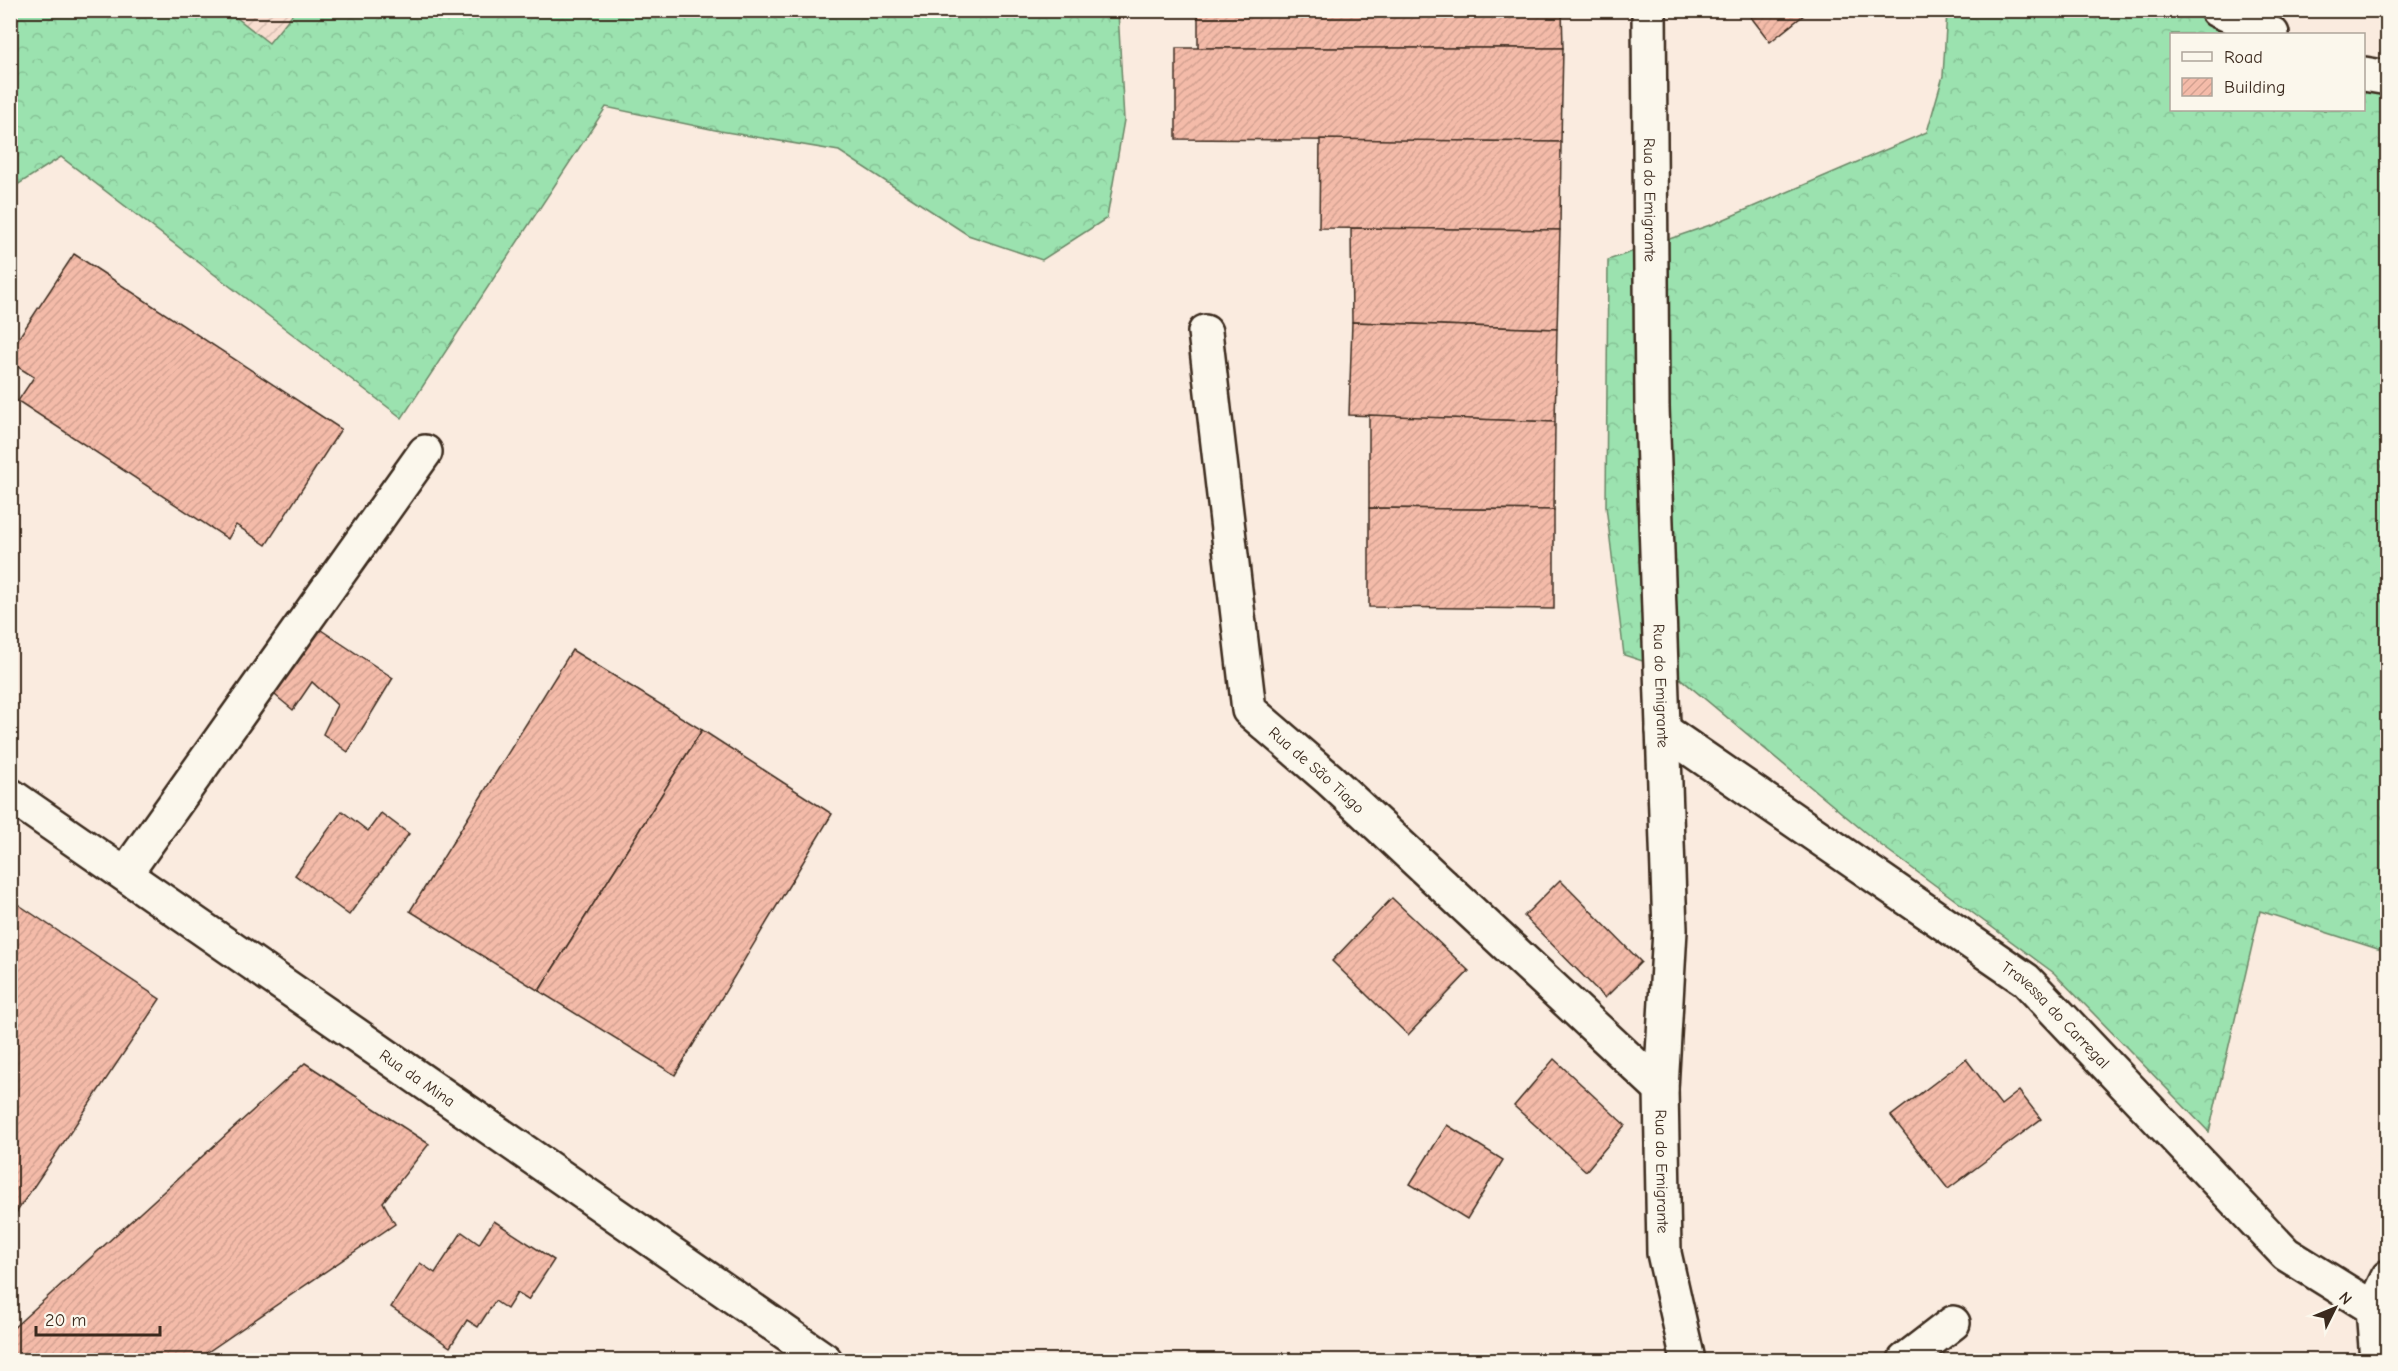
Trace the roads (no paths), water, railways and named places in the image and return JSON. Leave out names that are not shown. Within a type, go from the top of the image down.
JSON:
[{"type":"street","name":"Rua do Emigrante","points":[[1649,10],[1652,407],[1670,930],[1661,1089],[1664,1253],[1688,1360]]},
{"type":"street","points":[[2217,10],[2270,33]]},
{"type":"street","points":[[2365,74],[2388,78]]},
{"type":"street","name":"Rua de São Tiago","points":[[1205,332],[1249,710],[1329,778],[1661,1089]]},
{"type":"street","points":[[125,874],[425,452]]},
{"type":"street","name":"Travessa do Carregal","points":[[1663,730],[2026,980],[2286,1254],[2373,1308]]},
{"type":"street","name":"Rua da Mina","points":[[10,795],[825,1360]]},
{"type":"street","points":[[2377,1360],[2373,1308],[2388,1277]]},
{"type":"street","points":[[1905,1360],[1953,1323]]}]
